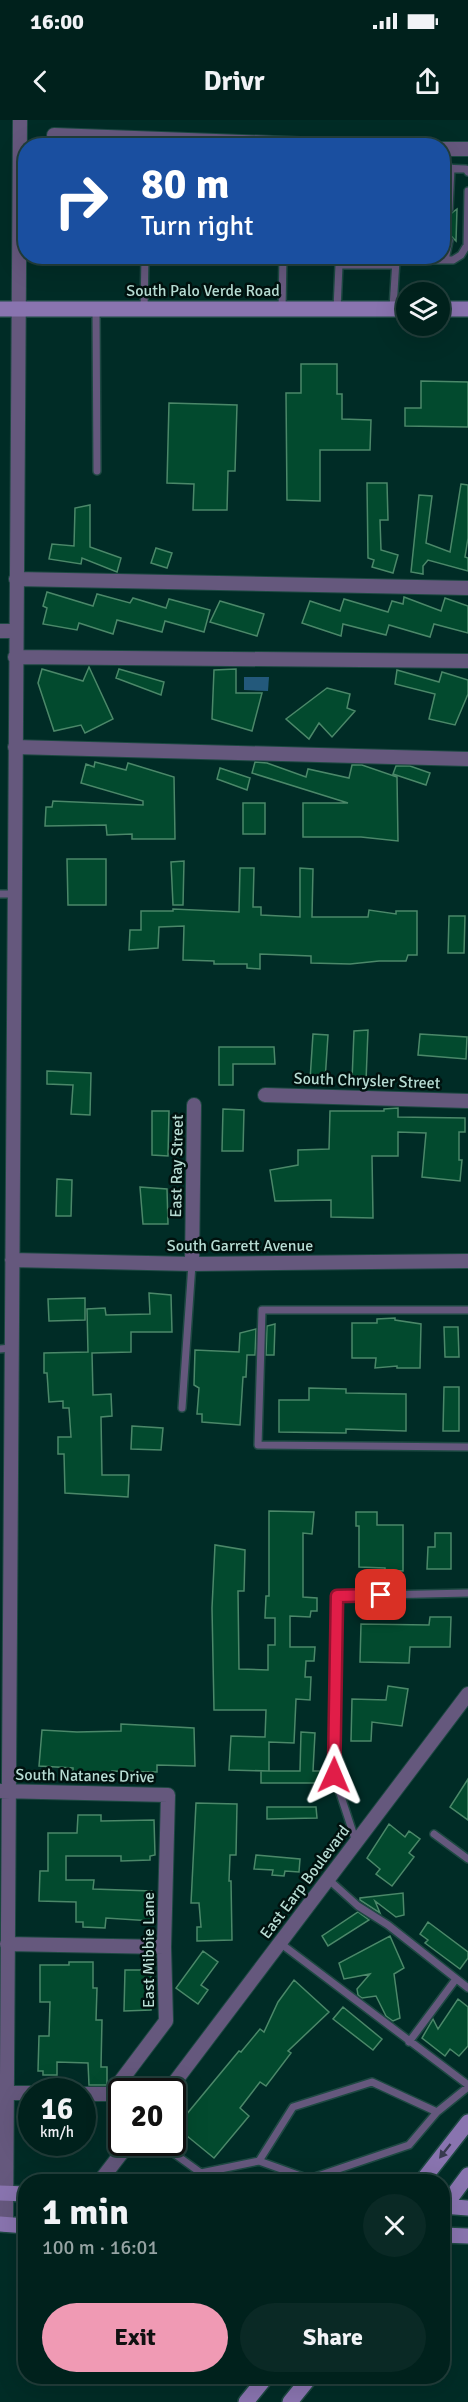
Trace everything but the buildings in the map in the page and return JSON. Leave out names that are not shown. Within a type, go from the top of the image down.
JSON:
[{"type":"main road","name":"South Palo Verde Road","points":[[0,309],[396,309]]},
{"type":"main road","points":[[450,309],[468,309]]},
{"type":"main road","points":[[427,2174],[468,2122]]},
{"type":"main road","points":[[450,2200],[468,2175]]},
{"type":"main road","points":[[450,2208],[468,2208]]},
{"type":"main road","points":[[3,2225],[18,2226]]},
{"type":"main road","points":[[450,2235],[468,2236]]},
{"type":"main road","points":[[246,2402],[261,2384]]},
{"type":"main road","points":[[290,2402],[305,2384]]},
{"type":"street","points":[[20,120],[20,138]]},
{"type":"street","points":[[54,135],[136,138]]},
{"type":"street","points":[[450,148],[468,149]]},
{"type":"street","points":[[3,2225],[7,1944],[4,1791],[5,1443],[6,1348],[12,1260],[7,894],[15,747],[18,264]]},
{"type":"street","points":[[16,579],[468,588]]},
{"type":"street","points":[[0,631],[15,631]]},
{"type":"street","points":[[15,657],[468,661]]},
{"type":"street","points":[[15,747],[468,759]]},
{"type":"street","name":"South Chrysler Street","points":[[265,1095],[468,1101]]},
{"type":"street","name":"East Ray Street","points":[[192,1264],[194,1105]]},
{"type":"street","name":"South Garrett Avenue","points":[[12,1260],[192,1264],[468,1261]]},
{"type":"street","name":"East Earp Boulevard","points":[[178,2078],[468,1694]]},
{"type":"street","name":"South Natanes Drive","points":[[4,1791],[168,1795]]},
{"type":"street","name":"East Mibbie Lane","points":[[96,2094],[111,2094],[166,2021],[164,1947],[168,1795]]},
{"type":"street","points":[[7,1944],[164,1947]]},
{"type":"street","points":[[6,2093],[18,2093]]},
{"type":"street","points":[[105,2174],[119,2156]]},
{"type":"lane","points":[[450,168],[466,169],[468,172]]},
{"type":"lane","points":[[450,260],[461,255],[466,245],[468,191]]},
{"type":"lane","points":[[144,309],[145,264]]},
{"type":"lane","points":[[282,309],[283,264]]},
{"type":"lane","points":[[337,309],[339,264]]},
{"type":"lane","points":[[396,264],[398,282]]},
{"type":"lane","points":[[96,309],[97,471]]},
{"type":"lane","points":[[182,1408],[192,1264]]},
{"type":"lane","points":[[468,1310],[261,1310],[258,1445],[468,1447]]},
{"type":"lane","points":[[356,1842],[334,1775],[337,1596],[468,1593]]},
{"type":"lane","points":[[434,1834],[468,1859]]},
{"type":"lane","points":[[328,1879],[358,1906],[388,1925],[468,1988]]},
{"type":"lane","points":[[280,1943],[468,2086],[437,2112],[409,2145],[324,2174]]},
{"type":"lane","points":[[409,2043],[456,1979]]},
{"type":"lane","points":[[259,2161],[293,2107],[372,2082],[437,2112]]},
{"type":"lane","points":[[177,2156],[201,2174],[259,2161],[295,2174]]},
{"type":"water","points":[[244,677],[269,677],[268,691],[244,690]]},
{"type":"route","points":[[334,1775],[337,1596],[381,1595]]}]
